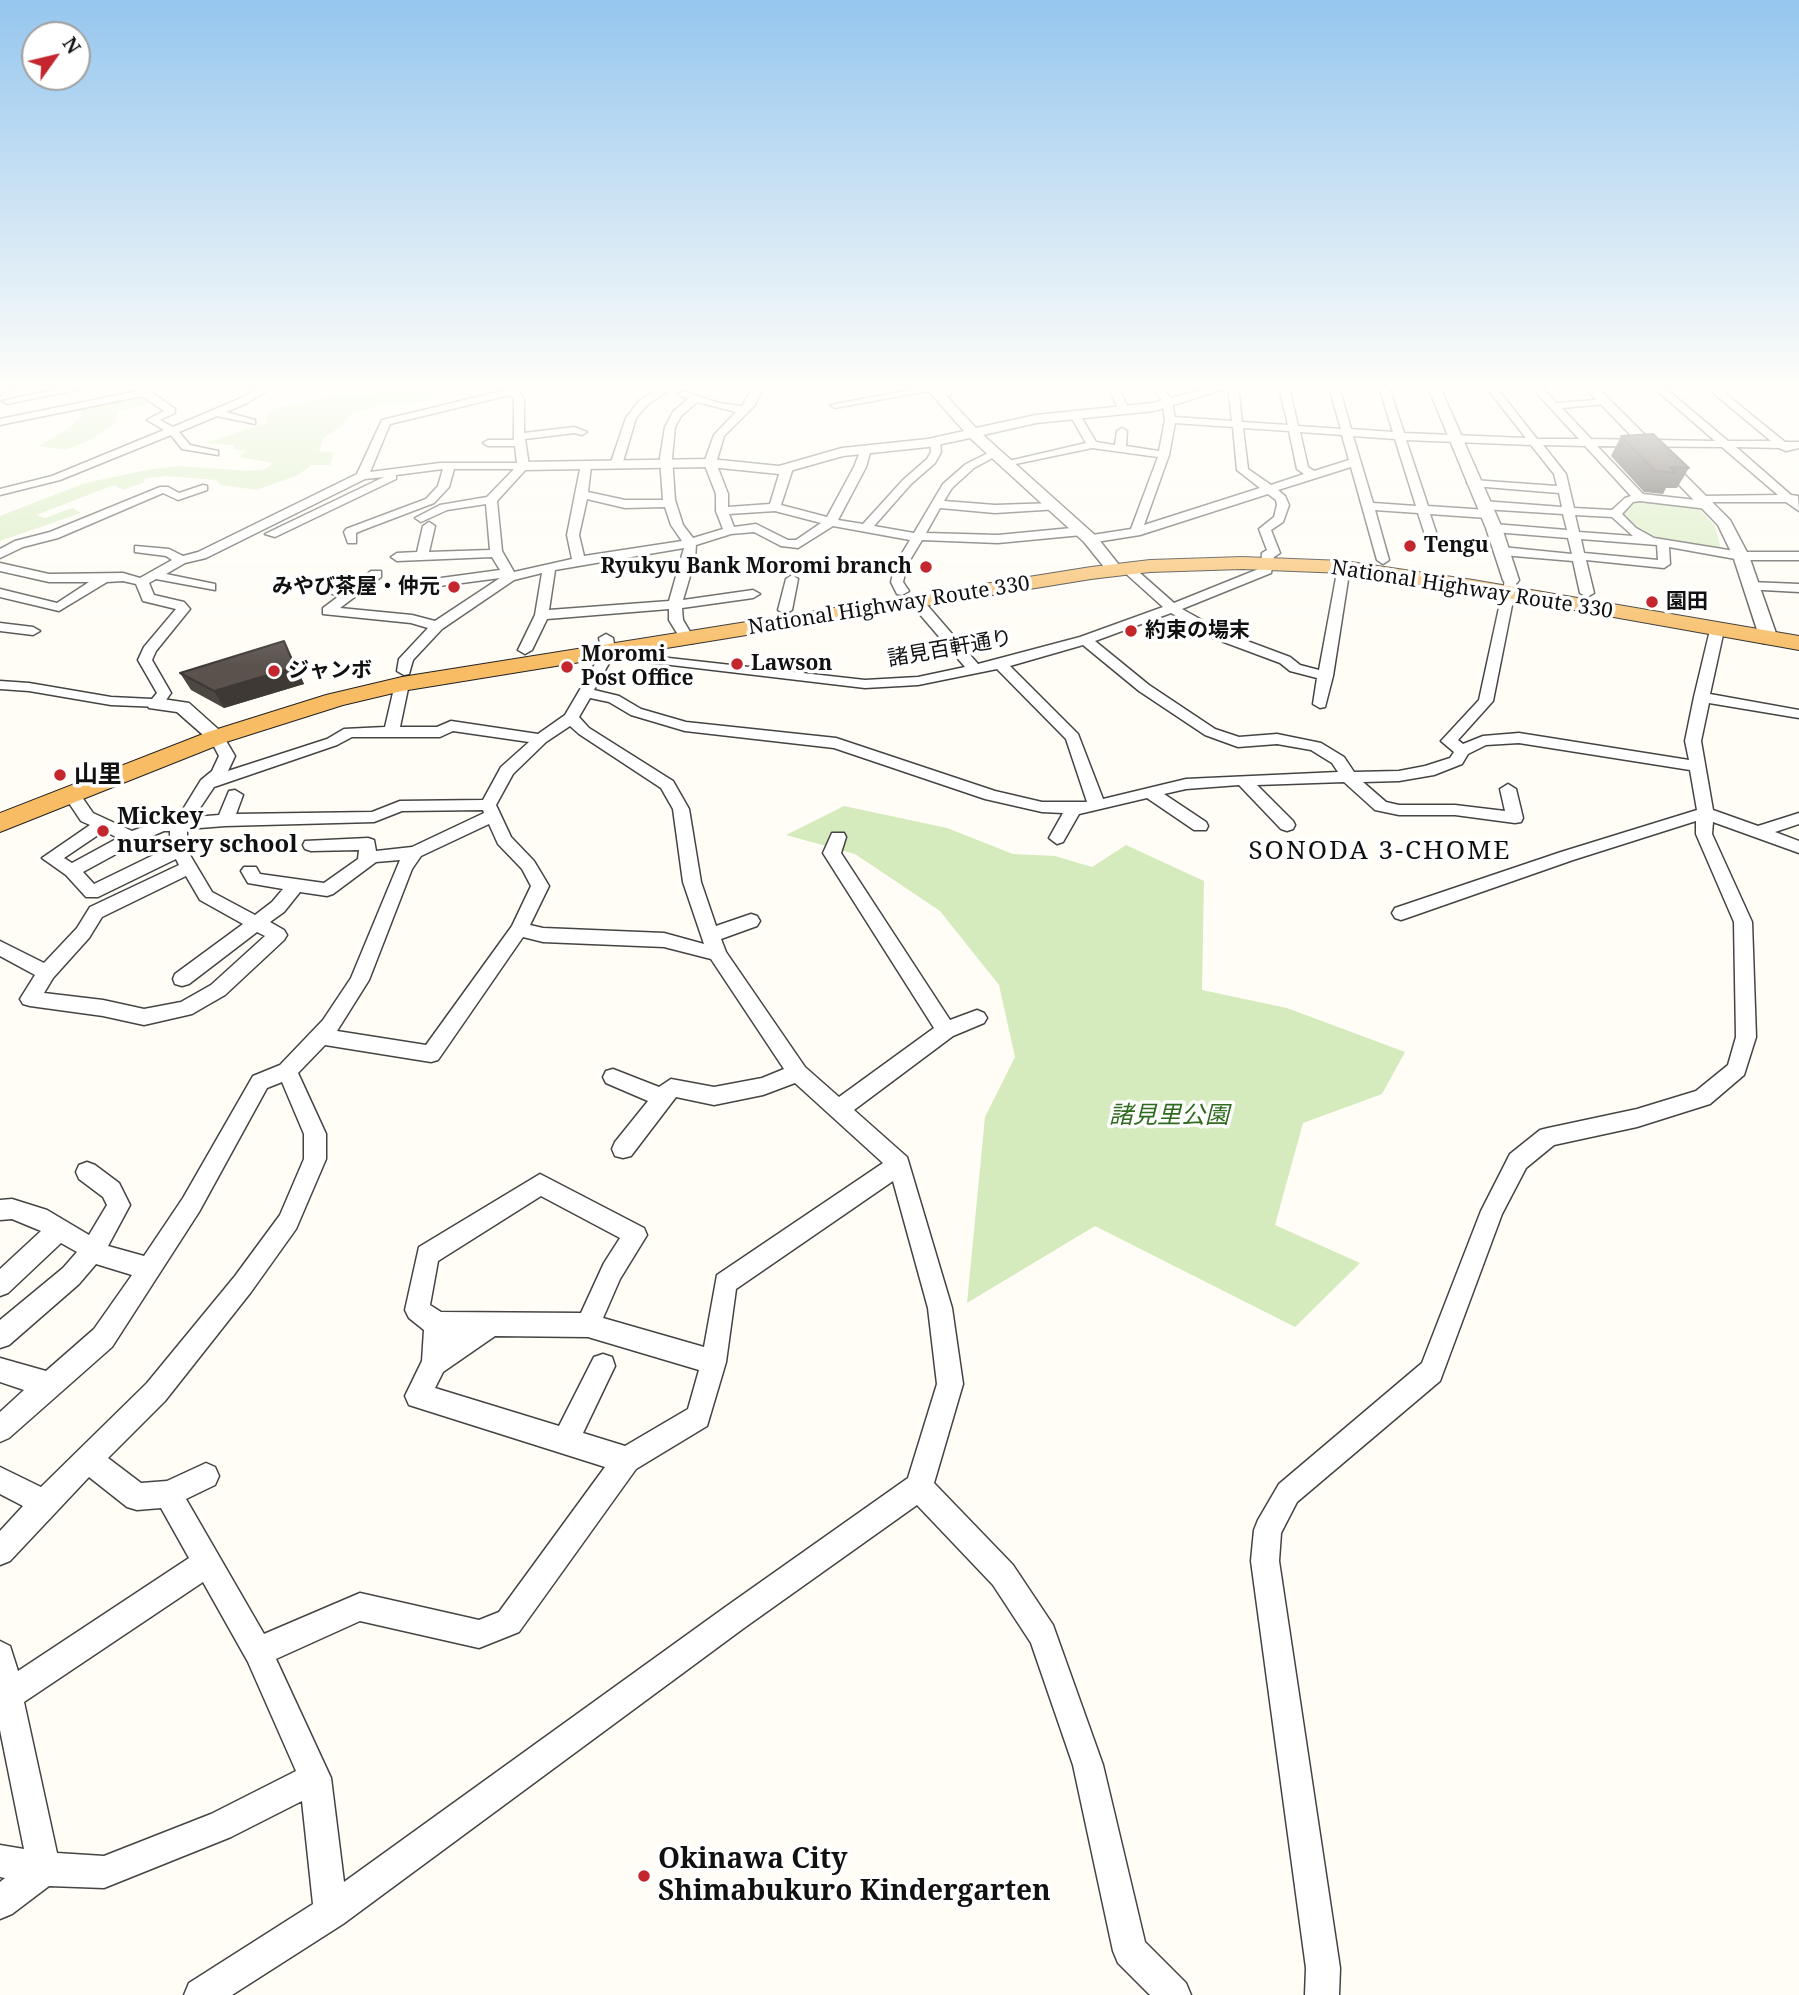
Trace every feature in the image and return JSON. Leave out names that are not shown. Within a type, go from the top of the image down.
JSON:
[{"type":"highway","name":"National Highway Route 330","points":[[1271,557],[1511,587],[1587,593],[1766,632],[1799,643]]},
{"type":"highway","name":"National Highway Route 330","points":[[681,624],[909,596],[1117,566],[1271,557],[1383,560],[1717,630],[1799,630]]},
{"type":"highway","name":"National Highway Route 330","points":[[403,677],[608,645],[681,624],[909,596]]},
{"type":"highway","name":"National Highway Route 330","points":[[0,806],[211,731],[313,706],[403,677],[525,650],[608,645]]},
{"type":"highway","name":"National Highway Route 330","points":[[0,823],[211,731]]},
{"type":"street","points":[[0,492],[48,480]]},
{"type":"street","points":[[148,578],[186,559],[202,555],[351,480]]},
{"type":"street","points":[[271,534],[384,480]]},
{"type":"street","points":[[352,540],[350,532],[366,523],[430,501],[447,480]]},
{"type":"street","points":[[366,523],[382,529],[431,515],[444,507],[491,500],[510,480]]},
{"type":"street","points":[[579,561],[573,535],[584,480]]},
{"type":"street","points":[[668,480],[670,503],[677,525],[690,543],[681,624]]},
{"type":"street","points":[[717,480],[722,494],[726,532],[732,547]]},
{"type":"street","points":[[775,506],[783,480]]},
{"type":"street","points":[[424,584],[509,575],[690,543],[726,532],[756,528],[801,548],[831,522],[853,480]]},
{"type":"street","points":[[866,528],[908,480]]},
{"type":"street","points":[[954,480],[947,486],[917,536],[901,565],[897,582],[975,670]]},
{"type":"street","points":[[1025,480],[1117,566],[1172,608],[1218,635],[1285,660],[1294,668],[1326,676]]},
{"type":"street","points":[[1136,532],[1155,480]]},
{"type":"street","points":[[1253,480],[1281,498],[1283,505],[1279,519],[1265,529],[1271,557]]},
{"type":"street","points":[[722,511],[775,506],[831,522],[917,536],[998,539],[1086,535],[1136,532],[1298,480]]},
{"type":"street","points":[[1360,480],[1383,560]]},
{"type":"street","points":[[1415,480],[1432,538]]},
{"type":"street","points":[[1462,751],[1449,741],[1486,701],[1511,587],[1502,551],[1473,480]]},
{"type":"street","points":[[1562,480],[1587,593]]},
{"type":"street","points":[[1623,480],[1639,497]]},
{"type":"street","points":[[1683,480],[1725,523],[1741,556],[1766,632]]},
{"type":"street","points":[[1772,480],[1794,498],[1799,508]]},
{"type":"street","points":[[1474,483],[1564,490]]},
{"type":"street","points":[[0,554],[19,544],[54,535],[164,489],[178,497],[203,488]]},
{"type":"street","points":[[583,494],[625,504],[670,503]]},
{"type":"street","points":[[1615,514],[1629,500],[1639,497],[1704,502],[1794,498]]},
{"type":"street","points":[[310,499],[328,506]]},
{"type":"street","points":[[491,500],[497,553],[509,575]]},
{"type":"street","points":[[936,504],[995,509],[1055,507]]},
{"type":"street","points":[[1368,506],[1488,515],[1575,534],[1661,543],[1741,556],[1799,556]]},
{"type":"street","points":[[1488,515],[1569,510],[1615,514],[1632,531],[1661,543]]},
{"type":"street","points":[[422,556],[429,526]]},
{"type":"street","points":[[1502,551],[1664,564],[1661,543]]},
{"type":"street","points":[[139,549],[220,563]]},
{"type":"street","points":[[397,557],[497,553]]},
{"type":"street","name":"諸見百軒通り","points":[[608,645],[621,657],[864,684],[918,681],[1000,664],[1085,640],[1267,570],[1271,557]]},
{"type":"street","points":[[0,567],[49,578],[148,578],[210,587]]},
{"type":"street","points":[[1320,704],[1344,567]]},
{"type":"street","points":[[525,650],[542,615],[549,568]]},
{"type":"street","points":[[376,574],[328,611],[412,619],[437,626]]},
{"type":"street","points":[[391,732],[406,659],[437,626],[509,575]]},
{"type":"street","points":[[0,593],[59,607],[104,578]]},
{"type":"street","points":[[148,578],[148,598],[178,605],[183,609],[149,650],[145,660],[148,670],[164,693],[156,704]]},
{"type":"street","points":[[785,610],[792,579]]},
{"type":"street","points":[[1751,586],[1799,587]]},
{"type":"street","points":[[320,588],[349,594]]},
{"type":"street","points":[[542,615],[681,624],[753,594]]},
{"type":"street","points":[[0,627],[33,631]]},
{"type":"street","points":[[1322,1995],[1323,1968],[1265,1561],[1268,1530],[1288,1493],[1431,1372],[1492,1211],[1518,1161],[1548,1137],[1637,1118],[1703,1098],[1737,1069],[1746,1037],[1743,922],[1704,834],[1705,813],[1693,741],[1717,630]]},
{"type":"street","points":[[1085,640],[1144,688],[1210,732],[1238,742],[1277,739],[1317,746],[1338,760],[1350,779],[1381,806],[1455,810],[1515,818],[1508,789]]},
{"type":"street","points":[[250,871],[254,879],[327,890],[372,857],[415,852],[490,810],[507,771],[541,740],[571,718],[587,693],[608,645]]},
{"type":"street","points":[[1000,664],[1073,737],[1097,806]]},
{"type":"street","points":[[0,685],[29,687],[111,701],[183,707],[211,731],[227,756],[219,774],[207,783],[178,830],[179,850],[206,896],[278,934],[218,990],[185,1009],[144,1017],[103,1008],[30,999],[46,973],[83,933],[96,912],[188,868]]},
{"type":"street","points":[[587,693],[614,699],[636,712],[685,726],[836,743],[990,795],[1042,807],[1074,809],[1097,806],[1186,785],[1243,780],[1350,779],[1428,771],[1457,761],[1462,751],[1483,741],[1519,738],[1697,766]]},
{"type":"street","points":[[1701,696],[1799,714]]},
{"type":"street","points":[[201,1995],[331,1912],[734,1618],[919,1488],[950,1384],[940,1308],[899,1164],[797,1073],[714,945],[692,882],[681,809],[667,785],[584,731],[571,718]]},
{"type":"street","points":[[207,783],[332,743],[349,732],[440,732],[451,726],[541,740]]},
{"type":"street","points":[[1243,780],[1287,825]]},
{"type":"street","points":[[403,788],[397,796],[407,806]]},
{"type":"street","points":[[71,794],[87,817],[132,838]]},
{"type":"street","points":[[1152,794],[1200,826]]},
{"type":"street","points":[[225,820],[235,795]]},
{"type":"street","points":[[72,871],[132,838],[162,826],[191,826],[225,820],[374,817],[400,806],[490,810]]},
{"type":"street","points":[[1057,838],[1074,809]]},
{"type":"street","points":[[320,1037],[431,1054],[519,929],[540,886],[528,865],[503,840],[490,810]]},
{"type":"street","points":[[1401,913],[1567,856],[1705,813],[1799,846]]},
{"type":"street","points":[[336,844],[350,817]]},
{"type":"street","points":[[1757,832],[1799,818]]},
{"type":"street","points":[[103,824],[51,858],[72,871],[92,893],[179,850]]},
{"type":"street","points":[[838,837],[831,853],[946,1030]]},
{"type":"street","points":[[311,845],[368,844],[366,861]]},
{"type":"street","points":[[0,1429],[103,1338],[191,1205],[260,1082],[287,1070],[320,1037],[360,980],[404,867],[415,852]]},
{"type":"street","points":[[182,979],[278,907],[296,885]]},
{"type":"street","points":[[519,929],[543,935],[714,945],[751,921]]},
{"type":"street","points":[[0,948],[46,973]]},
{"type":"street","points":[[838,1110],[946,1030],[977,1018]]},
{"type":"street","points":[[0,1551],[44,1503],[156,1392],[289,1222],[315,1159],[315,1134],[287,1070]]},
{"type":"street","points":[[623,1149],[671,1088],[714,1096],[763,1086],[797,1073]]},
{"type":"street","points":[[613,1077],[663,1098]]},
{"type":"street","points":[[258,1653],[360,1607],[478,1634],[509,1622],[576,1527],[628,1461],[698,1417],[714,1362],[725,1283],[899,1164]]},
{"type":"street","points":[[0,1336],[71,1276],[92,1251],[119,1205],[111,1190],[87,1172]]},
{"type":"street","points":[[588,1325],[612,1271],[636,1236],[540,1184],[427,1255],[417,1310],[437,1324],[588,1325],[714,1362]]},
{"type":"street","points":[[0,1210],[12,1209],[39,1217],[92,1251],[149,1269]]},
{"type":"street","points":[[0,1285],[59,1229]]},
{"type":"street","points":[[437,1324],[434,1363],[418,1396],[628,1461]]},
{"type":"street","points":[[434,1363],[492,1325]]},
{"type":"street","points":[[565,1441],[603,1366]]},
{"type":"street","points":[[0,1370],[49,1385]]},
{"type":"street","points":[[88,1460],[137,1497],[168,1494],[206,1476]]},
{"type":"street","points":[[0,1480],[44,1503]]},
{"type":"street","points":[[919,1488],[1003,1575],[1043,1635],[1088,1765],[1130,1951],[1174,1995]]},
{"type":"street","points":[[168,1494],[258,1653],[315,1778],[331,1912]]},
{"type":"street","points":[[8,1695],[207,1563]]},
{"type":"street","points":[[0,1656],[44,1868]]},
{"type":"street","points":[[0,1861],[44,1868],[104,1872],[220,1825],[315,1778]]},
{"type":"street","points":[[0,1902],[44,1868]]},
{"type":"green space","points":[[99,480],[145,482],[123,490],[114,485],[36,515],[45,518],[72,508],[81,513],[0,541],[0,516]]},
{"type":"green space","points":[[216,480],[284,480],[257,490],[221,485]]},
{"type":"green space","points":[[1641,501],[1696,506],[1715,526],[1721,549],[1659,540],[1646,535],[1623,519],[1624,511],[1632,503]]},
{"type":"green space","name":"諸見里公園","points":[[844,806],[947,828],[1013,854],[1055,856],[1092,867],[1126,845],[1204,881],[1202,990],[1287,1008],[1405,1052],[1382,1094],[1303,1123],[1275,1225],[1360,1263],[1295,1327],[1095,1226],[967,1303],[985,1117],[1015,1057],[999,985],[940,911],[855,854],[786,835]]},
{"type":"building","points":[[284,641],[295,667],[214,691],[180,673]]},
{"type":"place","name":"Tengu","points":[[1410,546]]},
{"type":"place","name":"Ryukyu Bank Moromi branch","points":[[926,567]]},
{"type":"place","name":"みやび茶屋・仲元","points":[[454,587]]},
{"type":"place","name":"園田","points":[[1652,602]]},
{"type":"place","name":"約束の場末","points":[[1131,631]]},
{"type":"place","name":"Lawson","points":[[737,664]]},
{"type":"place","name":"Moromi Post Office","points":[[567,667]]},
{"type":"place","name":"ジャンボ","points":[[274,671]]},
{"type":"place","name":"山里","points":[[60,775]]},
{"type":"place","name":"Mickey nursery school","points":[[103,831]]},
{"type":"place","name":"Okinawa City Shimabukuro Kindergarten","points":[[644,1876]]},
{"type":"district","name":"SONODA 3-CHOME","points":[[1380,852]]}]
